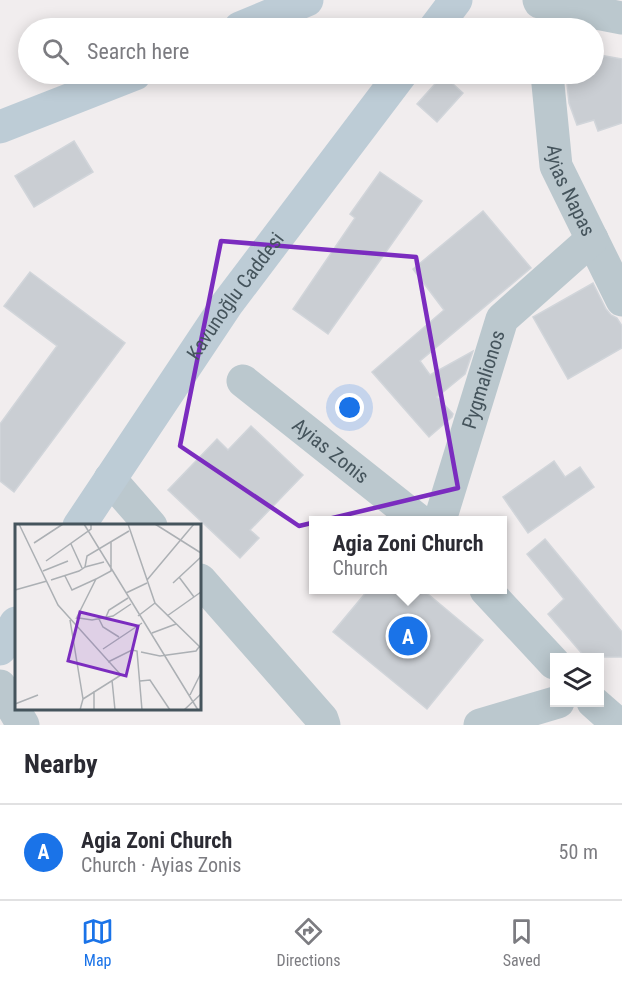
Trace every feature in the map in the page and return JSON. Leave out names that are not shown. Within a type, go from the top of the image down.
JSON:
[{"type":"main road","points":[[264,18],[307,0]]},
{"type":"main road","points":[[442,18],[456,0]]},
{"type":"main road","points":[[0,127],[110,84]]},
{"type":"main road","name":"Kavunoğlu Caddesi","points":[[81,524],[227,304],[393,84]]},
{"type":"main road","points":[[0,649],[15,625]]},
{"type":"street","points":[[541,10],[622,18]]},
{"type":"street","name":"Ayias Napas","points":[[548,84],[556,166],[622,300]]},
{"type":"street","name":"Pygmalionos","points":[[441,516],[502,319],[592,239]]},
{"type":"street","name":"Ayias Zonis","points":[[243,381],[413,516]]},
{"type":"street","points":[[110,479],[150,524]]},
{"type":"street","points":[[201,581],[322,719],[324,725]]},
{"type":"street","points":[[490,594],[550,658]]},
{"type":"street","points":[[0,686],[22,725]]},
{"type":"street","points":[[480,725],[550,704]]},
{"type":"street","points":[[599,707],[619,725]]},
{"type":"highlighted area","points":[[221,241],[416,257],[458,488],[299,526],[180,446]]},
{"type":"building","points":[[604,56],[622,59],[622,123],[598,131],[594,120],[577,125],[569,103],[567,84],[604,84]]},
{"type":"building","points":[[435,84],[453,84],[463,93],[437,122],[417,104]]},
{"type":"building","points":[[74,141],[93,172],[34,207],[15,176]]},
{"type":"building","points":[[380,172],[422,201],[328,334],[293,309],[355,218],[350,214]]},
{"type":"building","points":[[483,211],[531,268],[420,361],[430,375],[473,351],[465,374],[437,397],[453,414],[452,417],[429,437],[372,372],[444,310],[413,269]]},
{"type":"building","points":[[30,272],[125,343],[14,492],[0,481],[0,424],[57,346],[4,306]]},
{"type":"building","points":[[593,283],[606,309],[617,318],[622,326],[622,348],[568,379],[533,317]]},
{"type":"building","points":[[251,426],[303,475],[250,530],[259,538],[240,558],[168,490],[217,439],[228,450]]},
{"type":"building","points":[[554,461],[565,477],[580,467],[594,487],[528,533],[503,497]]},
{"type":"building","points":[[545,539],[622,632],[622,657],[604,657],[604,653],[582,653],[548,614],[564,599],[527,554]]},
{"type":"building","points":[[365,594],[428,594],[483,640],[427,709],[333,632]]},
{"type":"place","name":"Agia Zoni Church","points":[[408,636]]}]
